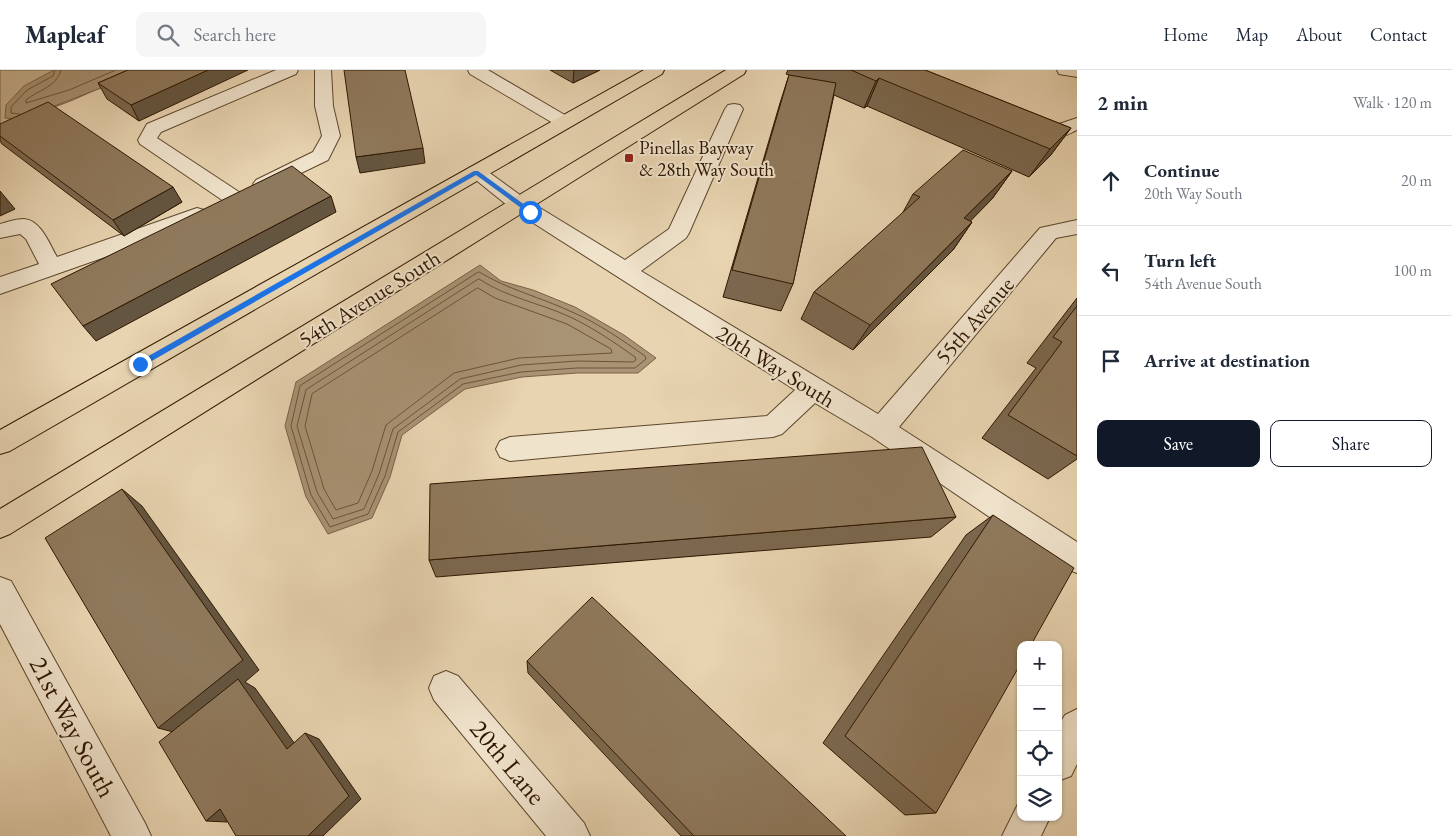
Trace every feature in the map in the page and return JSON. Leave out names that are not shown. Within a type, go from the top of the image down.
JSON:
[{"type":"main road","points":[[0,443],[656,70]]},
{"type":"main road","name":"54th Avenue South","points":[[0,525],[738,70]]},
{"type":"street","points":[[232,198],[147,140],[154,128],[290,70]]},
{"type":"street","points":[[0,286],[51,266],[164,229],[278,178],[321,156],[331,136],[324,106],[323,70]]},
{"type":"street","points":[[476,70],[564,122]]},
{"type":"street","points":[[1065,70],[1077,72]]},
{"type":"street","points":[[624,272],[678,234],[734,109]]},
{"type":"street","points":[[1016,114],[1060,131],[1077,123]]},
{"type":"street","name":"20th Way South","points":[[476,172],[520,205],[624,272],[880,429],[1077,559]]},
{"type":"street","points":[[0,231],[24,226],[34,235],[51,266]]},
{"type":"street","name":"55th Avenue","points":[[880,429],[1048,234],[1070,227],[1077,227]]},
{"type":"street","points":[[510,449],[773,426],[813,389]]},
{"type":"street","name":"21st Way South","points":[[0,592],[132,836]]},
{"type":"street","name":"20th Lane","points":[[446,688],[570,836]]},
{"type":"street","points":[[1062,755],[1077,727]]},
{"type":"street","points":[[1021,836],[1029,821]]},
{"type":"shaded area","points":[[0,70],[140,70],[73,100],[0,128]]},
{"type":"water","points":[[54,70],[140,70],[119,81],[21,119],[5,118],[6,105],[24,86]]},
{"type":"water","points":[[480,265],[501,281],[533,290],[575,307],[624,335],[656,358],[638,373],[577,373],[522,377],[465,389],[402,435],[390,477],[372,518],[328,534],[306,497],[285,426],[296,382]]},
{"type":"building","points":[[128,70],[208,70],[131,105],[98,83]]},
{"type":"building","points":[[344,70],[405,70],[423,148],[356,157]]},
{"type":"building","points":[[851,70],[925,70],[1071,128],[1050,149],[879,78],[876,81]]},
{"type":"building","points":[[789,75],[836,83],[793,284],[732,270]]},
{"type":"building","points":[[48,102],[173,187],[113,220],[0,136],[0,124]]},
{"type":"building","points":[[963,150],[1012,171],[964,218],[972,222],[870,325],[814,292],[920,197],[913,194]]},
{"type":"building","points":[[292,166],[331,196],[83,326],[51,284]]},
{"type":"building","points":[[1077,306],[1077,456],[1008,415],[1062,342],[1053,337]]},
{"type":"building","points":[[922,447],[956,517],[429,560],[430,484]]},
{"type":"building","points":[[122,489],[243,660],[158,728],[45,538]]},
{"type":"building","points":[[993,515],[1074,568],[1033,641],[1017,641],[1017,670],[936,813],[845,736]]},
{"type":"building","points":[[592,597],[846,836],[694,836],[527,661]]},
{"type":"building","points":[[238,679],[287,749],[305,733],[349,796],[308,836],[236,836],[220,809],[206,821],[159,742]]},
{"type":"place","name":"Pinellas Bayway & 28th Way South","points":[[629,158]]},
{"type":"route","points":[[140,364],[476,172],[530,212]]}]
